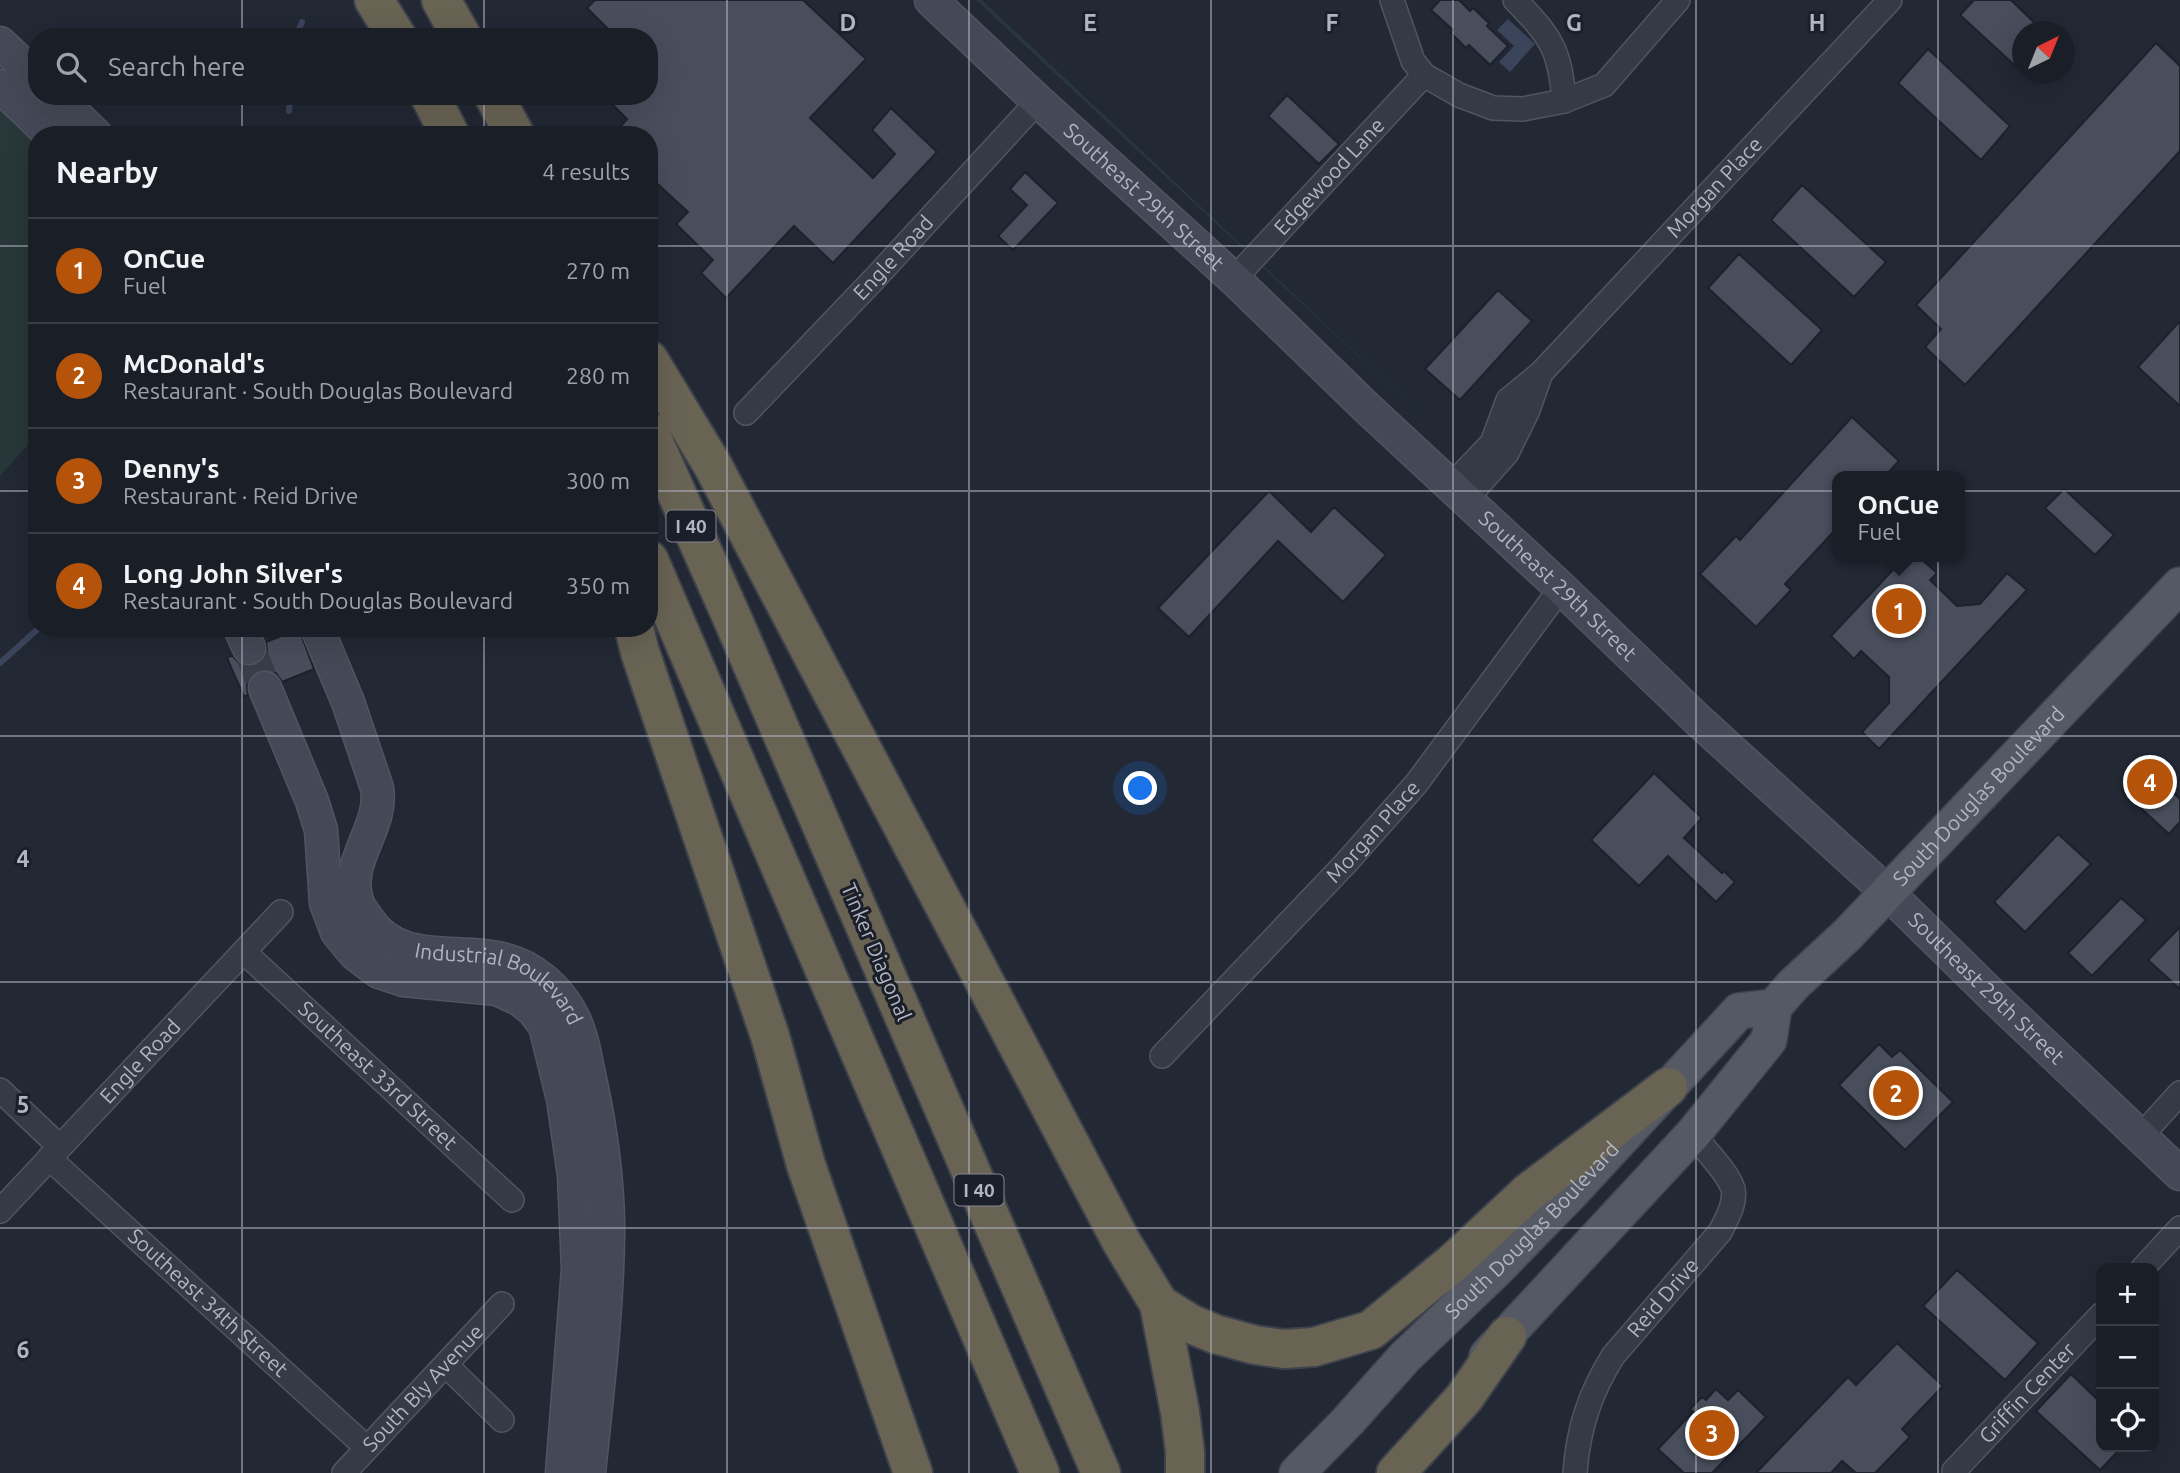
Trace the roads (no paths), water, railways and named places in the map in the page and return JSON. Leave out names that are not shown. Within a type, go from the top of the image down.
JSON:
[{"type":"highway","points":[[374,0],[391,28]]},
{"type":"highway","points":[[441,0],[457,28]]},
{"type":"highway","points":[[435,105],[445,126]]},
{"type":"highway","points":[[499,105],[510,126]]},
{"type":"highway","points":[[658,375],[713,466],[1121,1241],[1159,1304],[1180,1412],[1185,1473]]},
{"type":"highway","name":"Tinker Diagonal","points":[[658,451],[1101,1473]]},
{"type":"highway","name":"I 40","points":[[658,581],[1040,1473]]},
{"type":"highway","points":[[636,637],[770,1036],[806,1165],[912,1473]]},
{"type":"highway","points":[[1159,1304],[1191,1324],[1255,1346],[1284,1349],[1314,1347],[1371,1330],[1455,1261],[1530,1192],[1668,1087]]},
{"type":"highway","points":[[1396,1473],[1464,1398],[1507,1336]]},
{"type":"main road","name":"Southeast 29th Street","points":[[931,0],[1234,279],[1699,721],[1887,892],[1998,1002],[2180,1174]]},
{"type":"main road","points":[[0,43],[28,69]]},
{"type":"main road","points":[[0,86],[42,126]]},
{"type":"main road","points":[[53,126],[62,105]]},
{"type":"main road","points":[[65,105],[87,126]]},
{"type":"main road","name":"South Douglas Boulevard","points":[[1297,1473],[1405,1357],[1570,1194],[1740,1011],[1774,1007],[1793,985],[1847,935],[2180,585]]},
{"type":"main road","name":"Industrial Boulevard","points":[[321,637],[348,702],[377,788],[379,801],[353,876],[358,904],[371,925],[387,940],[406,950],[502,959],[531,969],[553,987],[574,1017],[597,1110],[608,1234],[604,1331],[589,1473]]},
{"type":"main road","name":"Industrial Boulevard","points":[[265,688],[321,830],[326,903],[337,932],[355,954],[379,972],[403,980],[497,989],[519,999],[533,1010],[545,1026],[564,1099],[575,1175],[578,1269],[562,1473]]},
{"type":"main road","points":[[1375,1473],[1507,1336],[1693,1134],[1769,1040],[1774,1007]]},
{"type":"street","points":[[1392,0],[1412,61],[1424,75],[1459,95],[1493,108],[1523,109],[1564,101],[1604,85],[1678,0]]},
{"type":"street","points":[[1515,0],[1539,25],[1553,45],[1562,70],[1564,101]]},
{"type":"street","name":"Morgan Place","points":[[1458,493],[1507,453],[1528,410],[1541,373],[1890,0]]},
{"type":"street","name":"Edgewood Lane","points":[[1234,279],[1424,75]]},
{"type":"street","name":"Engle Road","points":[[746,413],[1038,101]]},
{"type":"street","name":"Morgan Place","points":[[1162,1056],[1416,784],[1561,588]]},
{"type":"street","name":"Engle Road","points":[[0,1212],[281,912]]},
{"type":"street","name":"Southeast 33rd Street","points":[[244,952],[512,1200]]},
{"type":"street","name":"Southeast 34th Street","points":[[0,1090],[54,1153],[367,1448]]},
{"type":"street","points":[[2141,1136],[2180,1093]]},
{"type":"street","name":"Reid Drive","points":[[1575,1473],[1582,1423],[1602,1374],[1614,1356],[1720,1232],[1729,1215],[1733,1190],[1724,1173],[1693,1134]]},
{"type":"street","points":[[2148,1263],[2180,1227]]},
{"type":"street","name":"South Bly Avenue","points":[[344,1473],[502,1304]]},
{"type":"street","name":"Griffin Center","points":[[1954,1471],[2096,1320]]},
{"type":"street","points":[[446,1364],[502,1420]]},
{"type":"water","points":[[1508,19],[1535,44],[1510,72],[1499,62],[1514,46],[1497,30]]},
{"type":"waterway","points":[[300,28],[302,22]]},
{"type":"waterway","points":[[289,105],[289,111]]},
{"type":"waterway","points":[[0,663],[29,637]]},
{"type":"tunnel","points":[[249,648],[265,688]]},
{"type":"place","name":"OnCue","points":[[1899,611]]},
{"type":"place","name":"Long John Silver's","points":[[2150,782]]},
{"type":"place","name":"McDonald's","points":[[1896,1093]]},
{"type":"place","name":"Denny's","points":[[1712,1433]]}]
